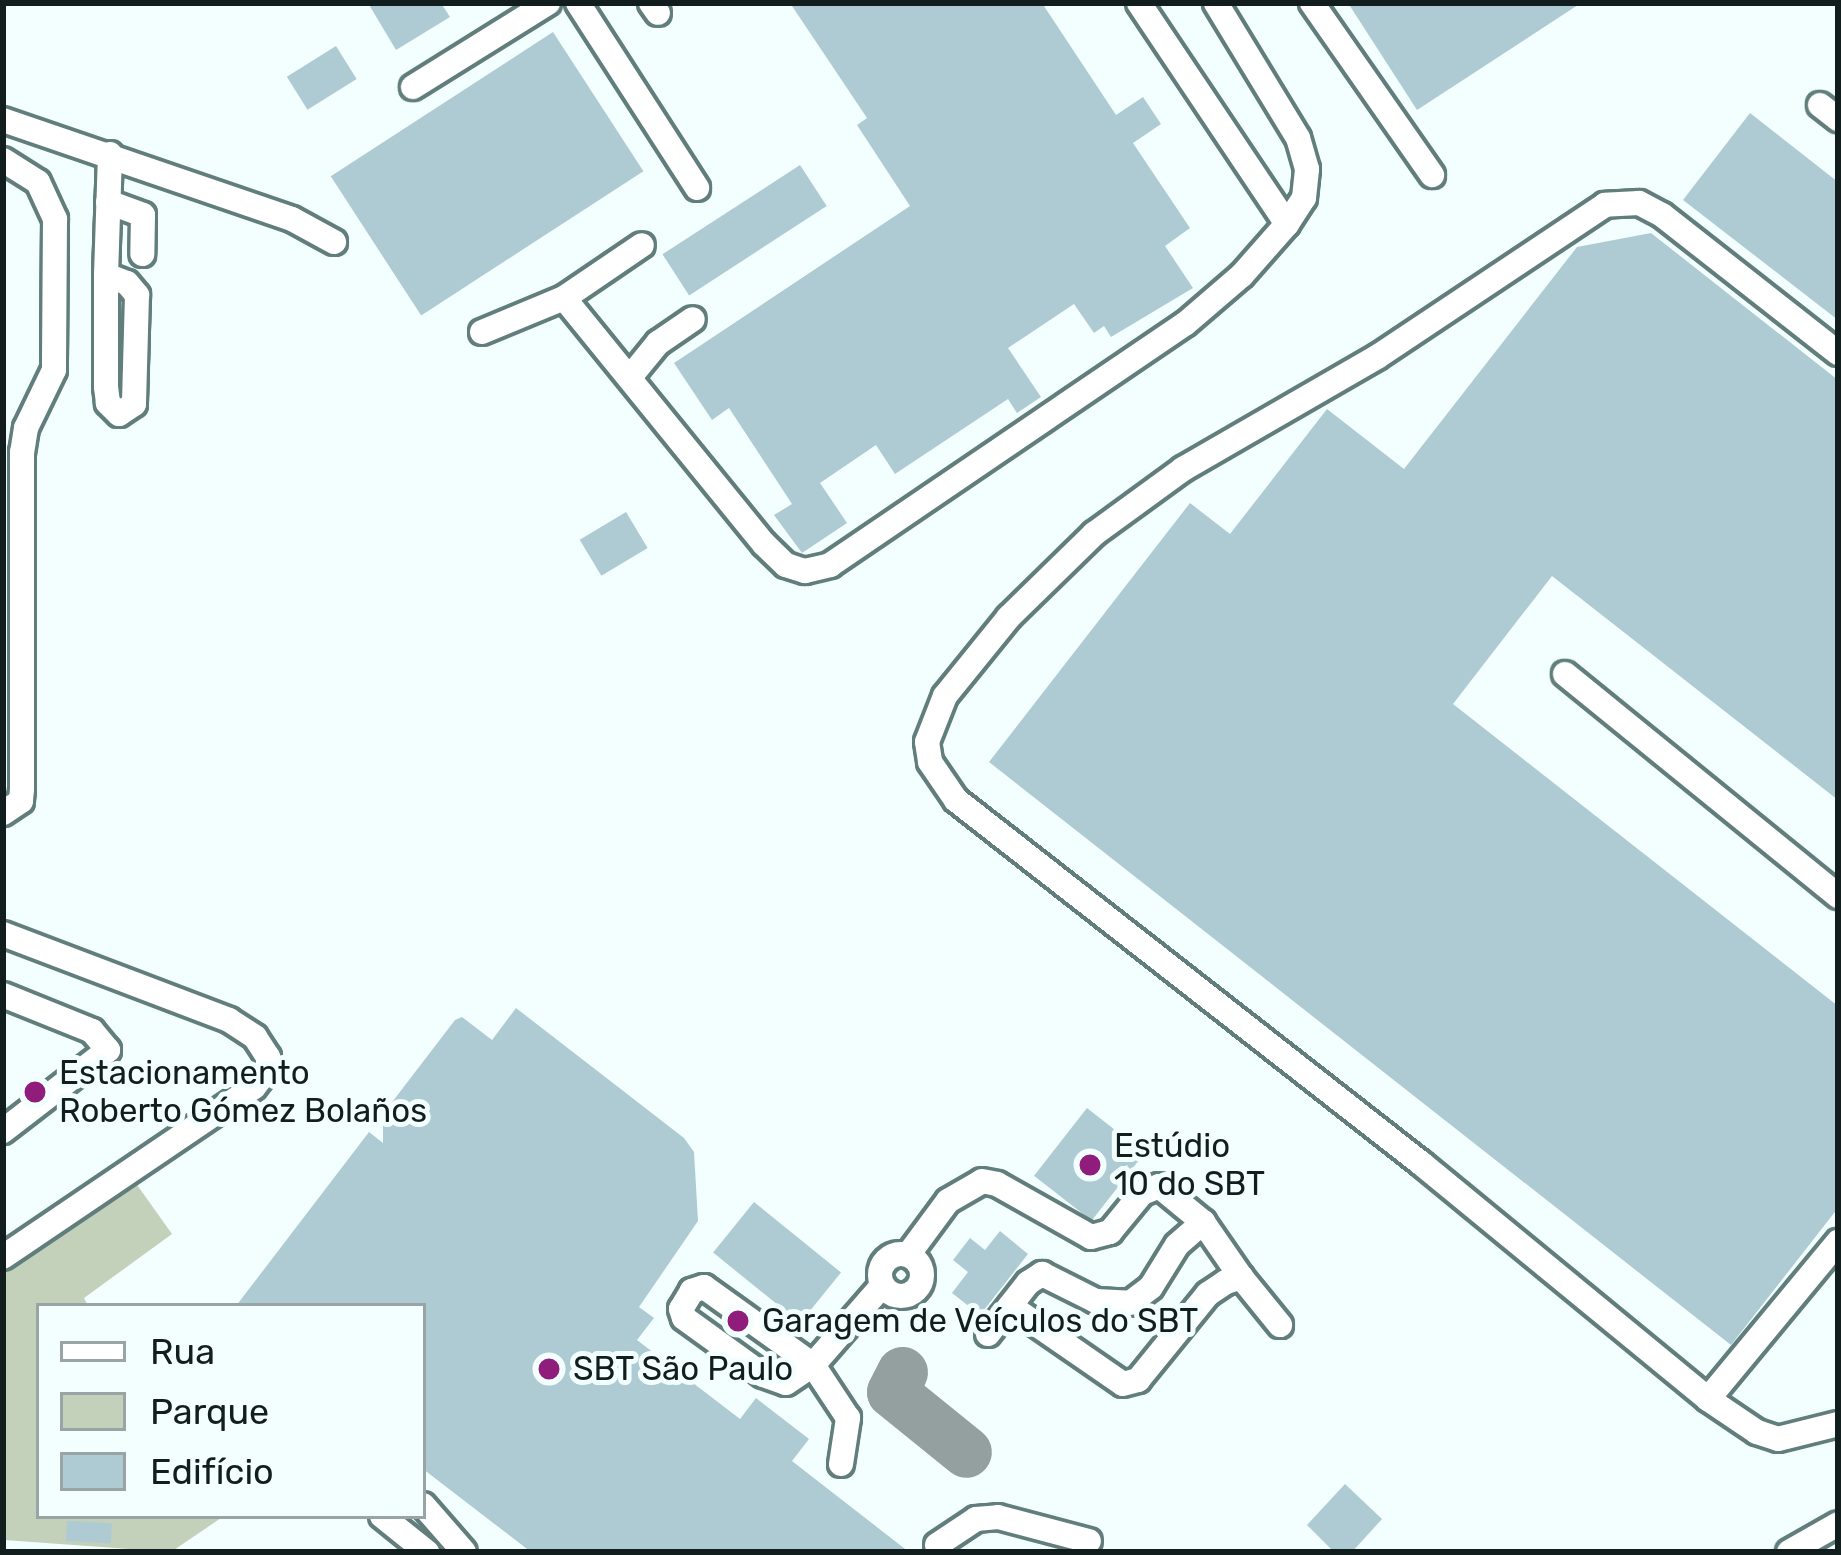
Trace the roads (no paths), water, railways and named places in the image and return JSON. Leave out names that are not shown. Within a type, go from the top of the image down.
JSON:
[{"type":"street","points":[[413,87],[548,3]]},
{"type":"street","points":[[578,3],[697,188]]},
{"type":"street","points":[[1139,3],[1287,224]]},
{"type":"street","points":[[564,298],[764,544],[787,566],[816,570],[1185,324],[1243,275],[1287,224],[1304,198],[1307,169],[1298,138],[1216,3]]},
{"type":"street","points":[[1312,3],[1432,175]]},
{"type":"street","points":[[3,120],[292,219],[334,242]]},
{"type":"street","points":[[106,275],[127,283],[136,295],[134,404],[119,414],[108,403],[106,387],[106,275],[110,154]]},
{"type":"street","points":[[3,160],[38,182],[55,219],[54,370],[26,428],[22,452],[22,789],[20,801],[3,813]]},
{"type":"street","points":[[108,202],[143,215],[142,254]]},
{"type":"street","points":[[1838,353],[1662,215],[1639,203],[1605,205],[1377,357],[1183,469],[1094,534],[1037,586],[958,680],[931,723],[927,742],[930,762],[956,800],[1422,1164],[1708,1399],[1757,1432],[1778,1438],[1838,1424]]},
{"type":"street","points":[[482,332],[564,298],[642,245]]},
{"type":"street","points":[[631,376],[658,343],[693,319]]},
{"type":"street","points":[[1564,674],[1838,896]]},
{"type":"street","points":[[3,934],[229,1020],[255,1037],[268,1057],[268,1069],[254,1088],[3,1257]]},
{"type":"street","points":[[3,995],[92,1031],[108,1050],[3,1131]]},
{"type":"street","points":[[841,1464],[848,1418],[813,1365],[704,1287],[692,1291],[682,1310],[684,1318],[774,1380],[794,1381],[813,1365],[882,1286],[896,1295],[916,1289],[922,1273],[908,1255],[948,1201],[982,1181],[997,1184],[1091,1237],[1110,1232],[1142,1193],[1159,1186],[1203,1222],[1280,1325]]},
{"type":"street","points":[[988,1334],[1042,1274],[1096,1301],[1130,1303],[1151,1287],[1177,1245],[1203,1222]]},
{"type":"street","points":[[1708,1399],[1838,1242]]},
{"type":"street","points":[[1010,1306],[1123,1384],[1150,1368],[1208,1294],[1241,1277]]},
{"type":"street","points":[[426,1508],[464,1552]]},
{"type":"street","points":[[937,1545],[976,1519],[998,1517],[1089,1541]]},
{"type":"street","points":[[386,1519],[428,1552]]},
{"type":"street","points":[[1789,1552],[1838,1525]]},
{"type":"street","points":[[1035,1552],[1051,1530]]},
{"type":"place","name":"Estacionamento Roberto Gómez Bolaños","points":[[35,1092]]},
{"type":"place","name":"Estúdio 10 do SBT","points":[[1090,1165]]},
{"type":"place","name":"Garagem de Veículos do SBT","points":[[738,1321]]},
{"type":"place","name":"SBT São Paulo","points":[[549,1369]]}]
